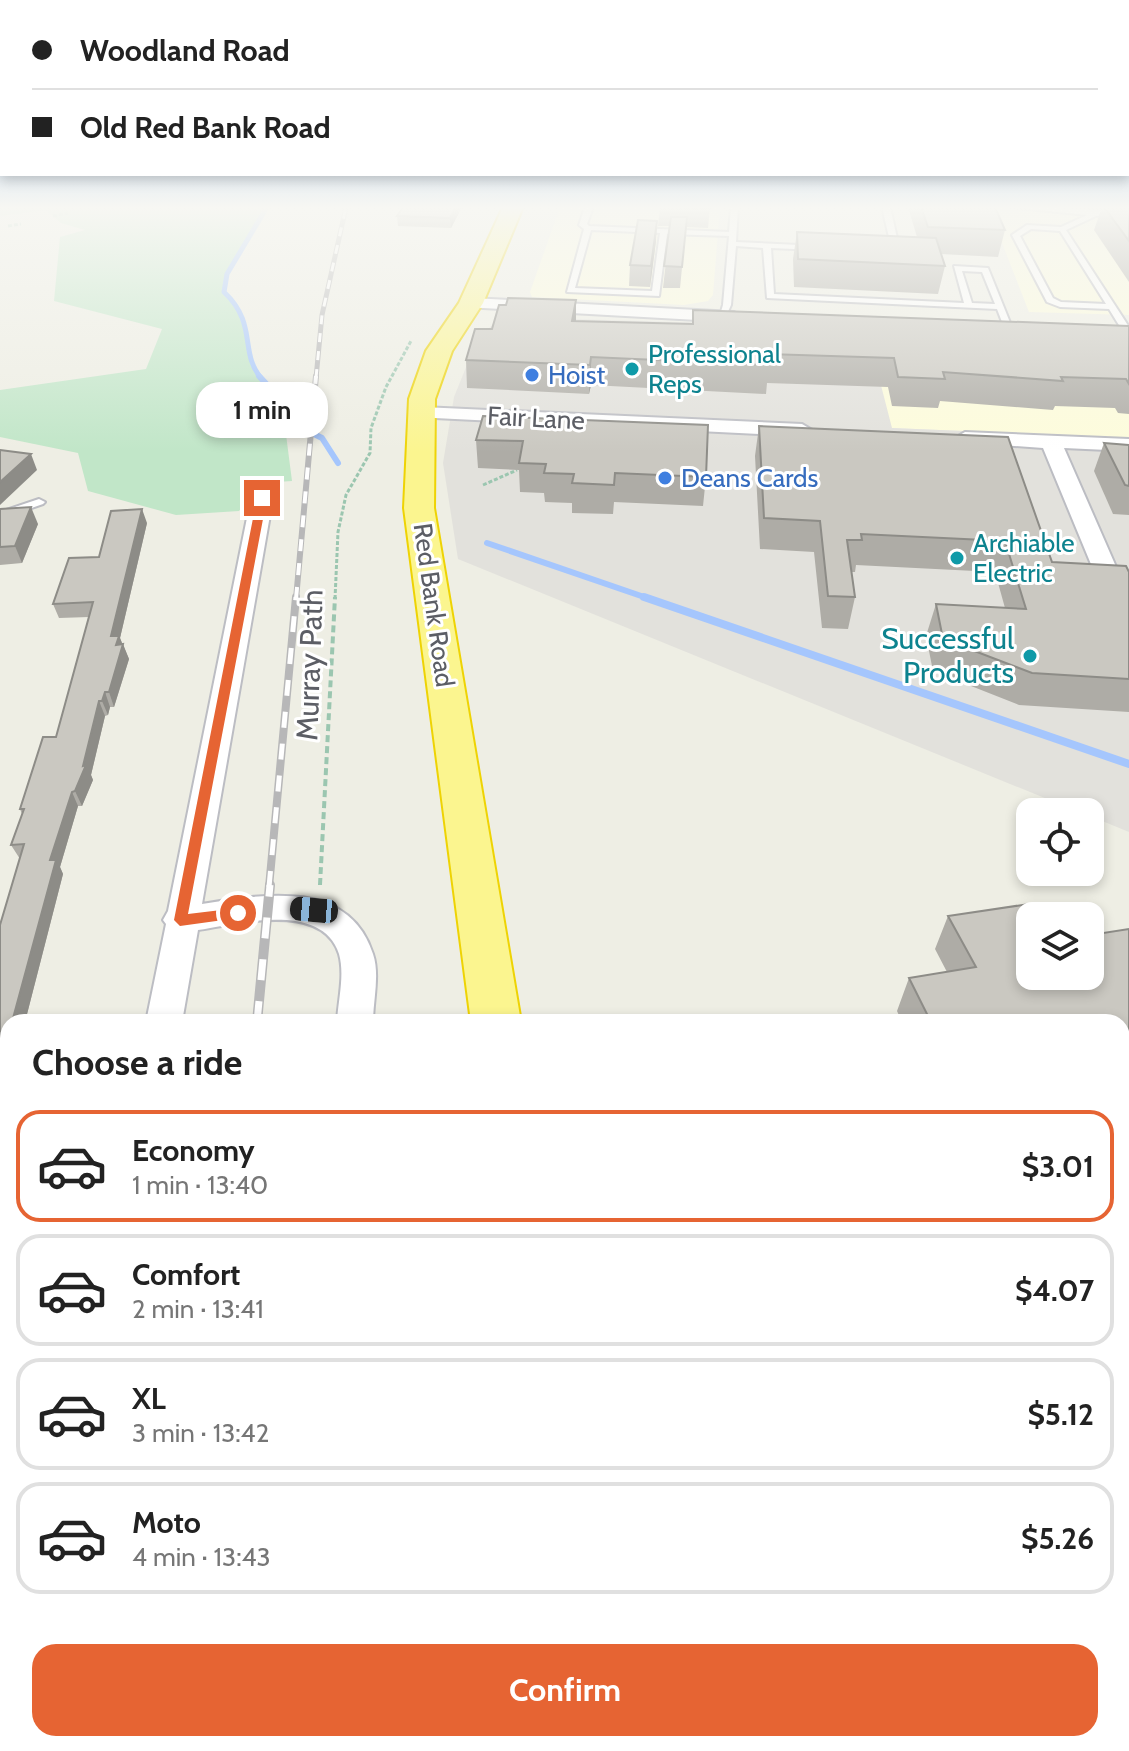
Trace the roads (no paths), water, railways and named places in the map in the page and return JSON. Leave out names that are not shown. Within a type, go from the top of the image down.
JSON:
[{"type":"highway","name":"Red Bank Road","points":[[477,289],[439,351],[422,399],[419,508],[495,1014]]},
{"type":"street","points":[[471,303],[754,318]]},
{"type":"street","name":"Fair Lane","points":[[422,413],[827,431]]},
{"type":"street","points":[[947,437],[1129,445]]},
{"type":"street","points":[[1051,442],[1105,569]]},
{"type":"street","points":[[165,1014],[180,920],[262,498]]},
{"type":"street","points":[[180,920],[267,909],[314,910],[342,926],[356,955],[355,1014]]},
{"type":"lane","points":[[570,289],[656,294],[657,289]]},
{"type":"lane","points":[[722,316],[728,289]]},
{"type":"lane","points":[[770,289],[770,296],[1000,307]]},
{"type":"lane","points":[[964,289],[969,306]]},
{"type":"lane","points":[[993,289],[1006,325]]},
{"type":"lane","points":[[1044,289],[1050,300],[1058,304],[1111,307]]},
{"type":"lane","points":[[1100,289],[1121,328]]},
{"type":"lane","points":[[0,516],[39,502]]},
{"type":"waterway","points":[[225,289],[241,315],[254,368],[261,378]]},
{"type":"waterway","points":[[259,376],[272,390],[284,419],[322,438],[338,463]]},
{"type":"waterway","points":[[487,543],[650,599]]},
{"type":"waterway","points":[[644,597],[1129,764]]},
{"type":"railway","points":[[316,378],[328,289]]},
{"type":"railway","points":[[296,599],[316,376]]},
{"type":"railway","points":[[269,887],[296,597]]},
{"type":"railway","points":[[258,1014],[270,885]]},
{"type":"place","name":"Professional Reps","points":[[632,369]]},
{"type":"place","name":"Hoist","points":[[532,375]]},
{"type":"place","name":"Deans Cards","points":[[665,478]]},
{"type":"place","name":"Archiable Electric","points":[[957,558]]},
{"type":"place","name":"Successful Products","points":[[1030,656]]}]
